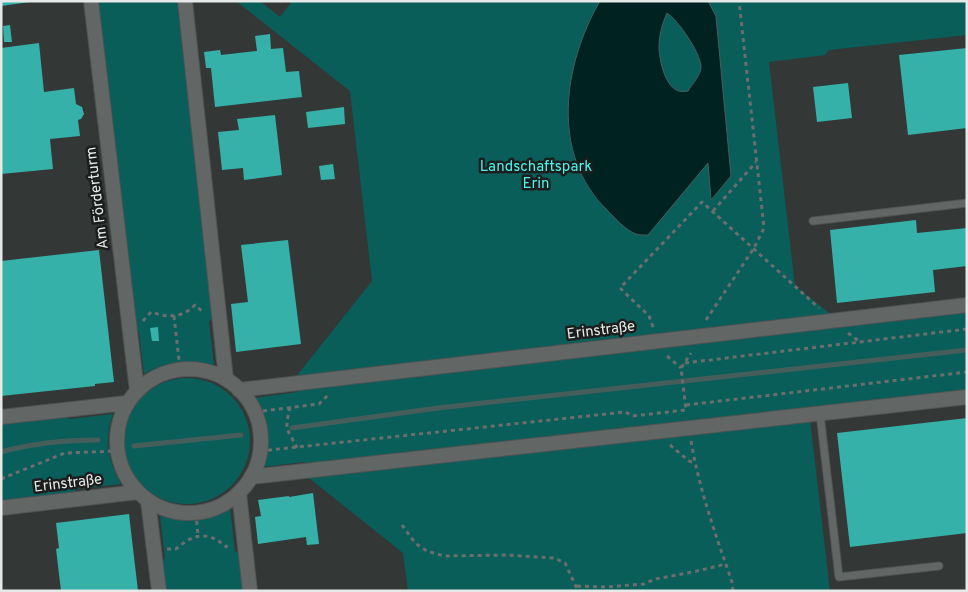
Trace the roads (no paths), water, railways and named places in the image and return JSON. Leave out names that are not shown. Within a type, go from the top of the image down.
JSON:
[{"type":"street","name":"Am Förderturm","points":[[91,1],[137,391]]},
{"type":"street","points":[[185,1],[226,379]]},
{"type":"street","name":"Erinstraße","points":[[239,390],[967,305]]},
{"type":"street","points":[[180,369],[196,369],[226,379],[239,390],[255,412],[261,438],[257,465],[239,493],[212,509],[180,512],[163,508],[143,496],[128,480],[121,466],[117,451],[118,426],[127,403],[149,380],[164,373],[180,369]]},
{"type":"street","points":[[251,477],[967,397]]},
{"type":"street","points":[[1,417],[127,403]]},
{"type":"street","points":[[239,493],[250,591]]},
{"type":"street","points":[[143,496],[154,549],[158,591]]},
{"type":"street","name":"Erinstraße","points":[[1,508],[143,496]]},
{"type":"lane","points":[[813,221],[967,203]]},
{"type":"lane","points":[[820,414],[839,577],[938,566]]},
{"type":"waterway","points":[[292,428],[438,408],[967,350]]},
{"type":"waterway","points":[[134,446],[241,435]]},
{"type":"waterway","points":[[1,452],[49,443],[98,440]]},
{"type":"park label","name":"Landschaftspark Erin","points":[[536,176]]}]
